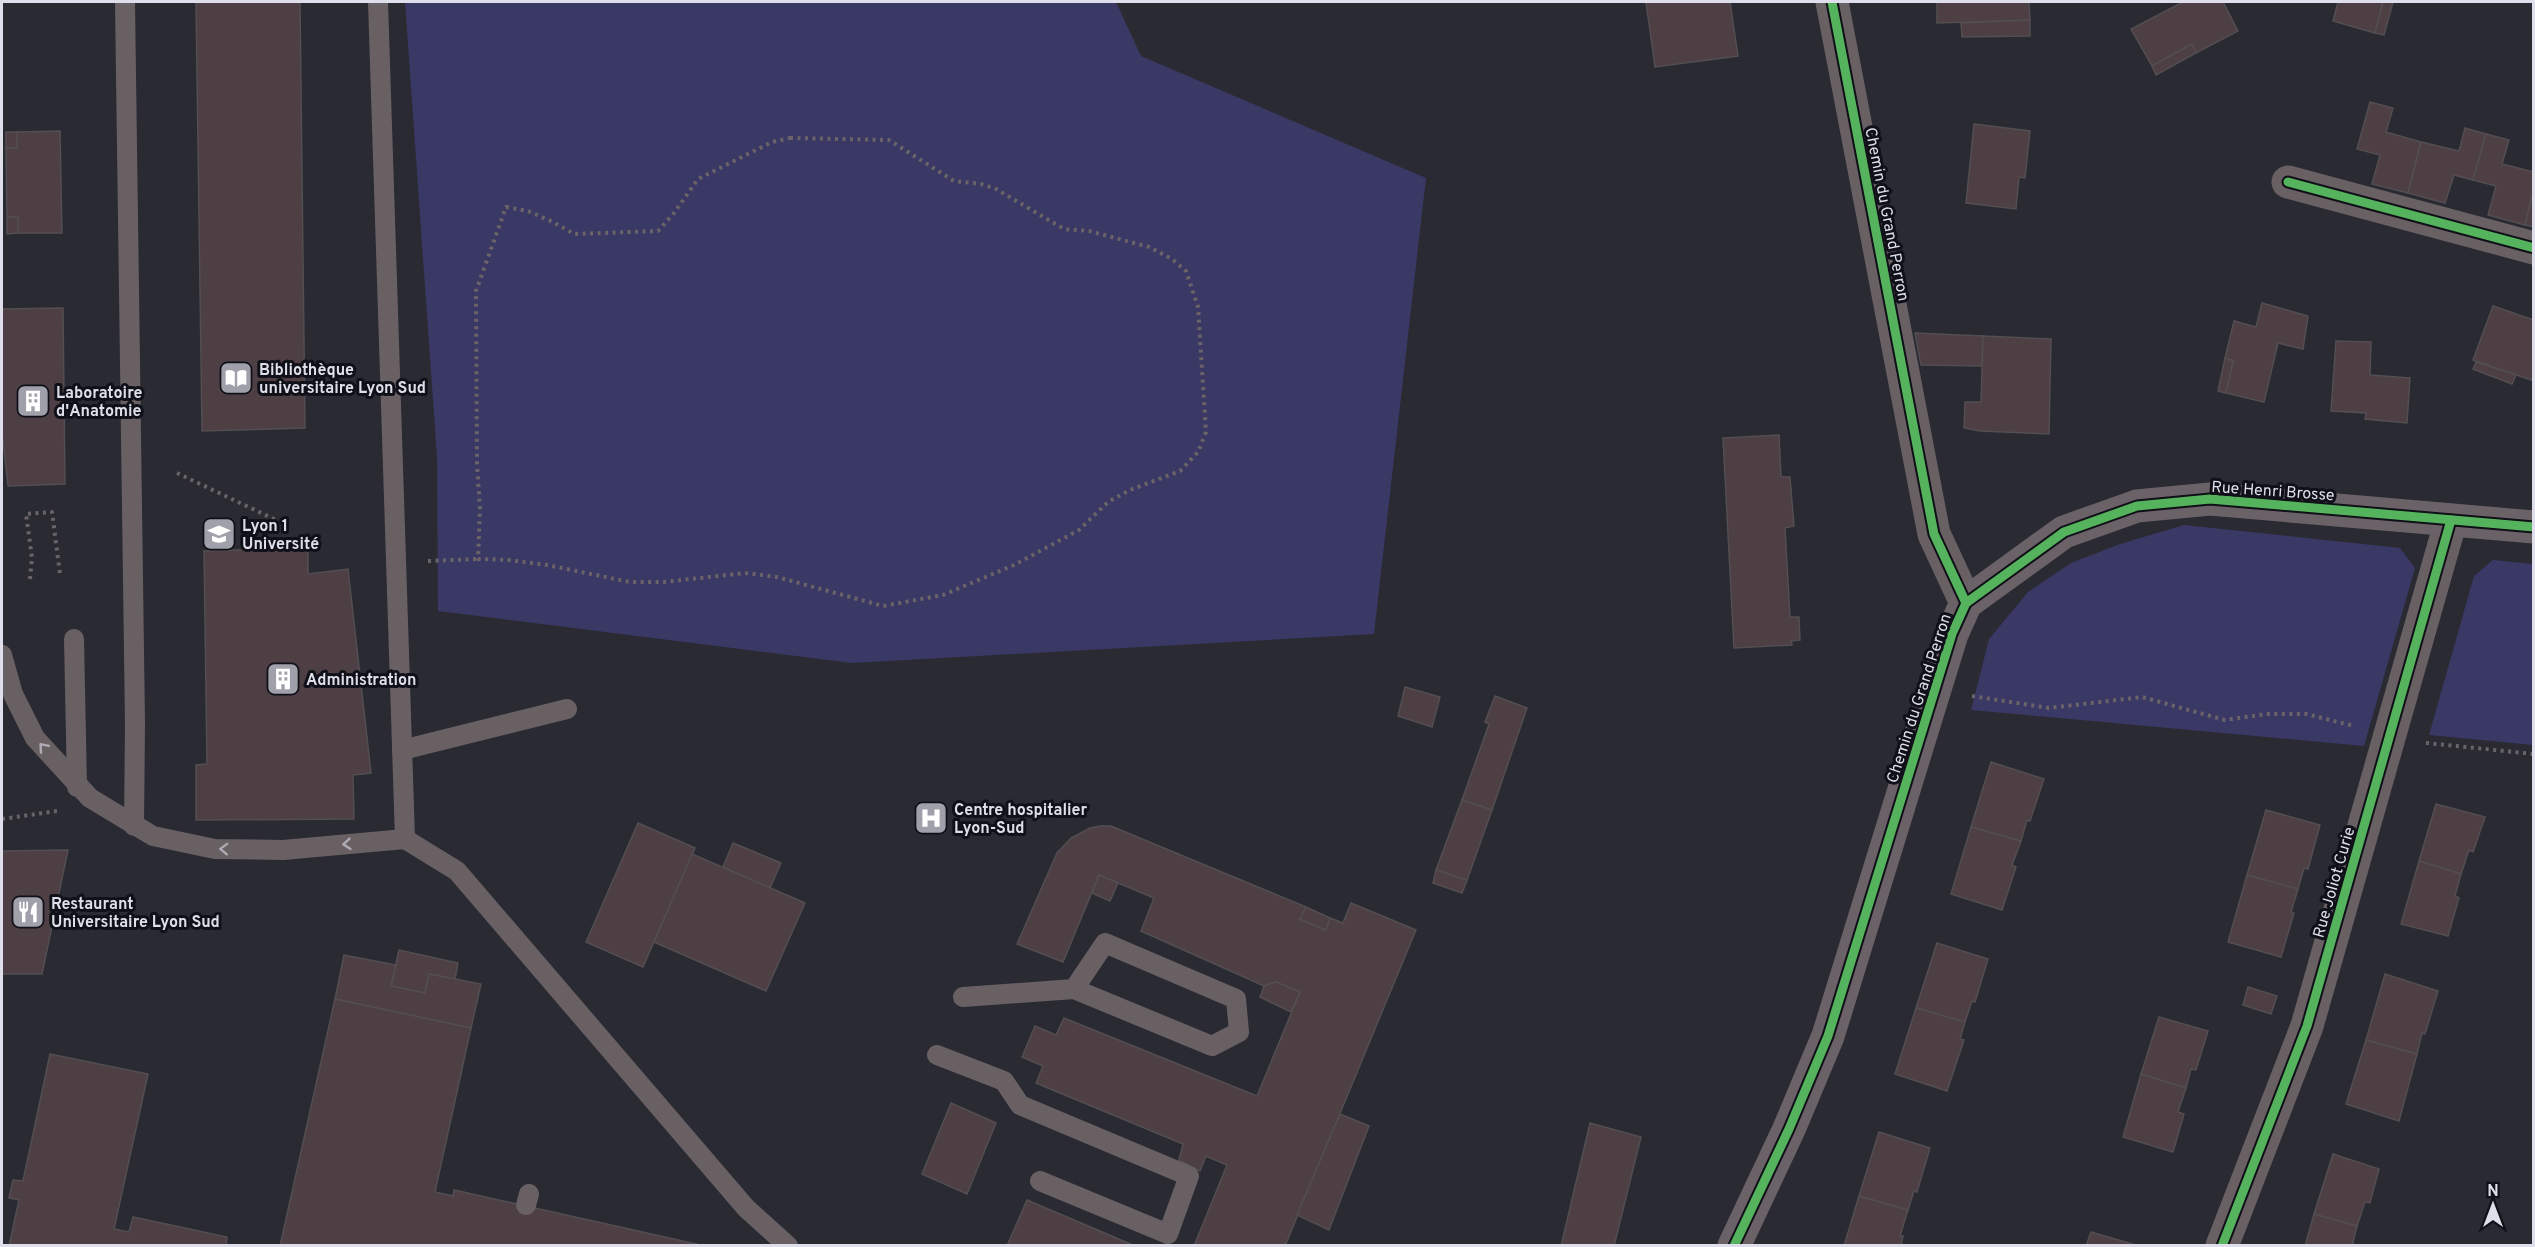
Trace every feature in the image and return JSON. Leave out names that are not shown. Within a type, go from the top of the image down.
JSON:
[{"type":"street","name":"Chemin du Grand Perron","points":[[1734,1245],[1789,1129],[1828,1036],[1952,634],[1966,603],[1934,534],[1832,2]]},
{"type":"street","points":[[2289,182],[2534,248]]},
{"type":"street","name":"Rue Henri Brosse","points":[[1966,603],[2064,532],[2137,506],[2210,499],[2534,528]]},
{"type":"street","name":"Rue Joliot Curie","points":[[2222,1245],[2307,1026],[2451,520]]},
{"type":"lane","points":[[125,2],[135,724],[134,826]]},
{"type":"lane","points":[[378,2],[405,839]]},
{"type":"lane","points":[[74,639],[77,787]]},
{"type":"lane","points":[[2,655],[13,694],[35,738],[77,787],[90,798],[153,836],[215,849],[283,850],[405,839],[457,871],[746,1208],[788,1245]]},
{"type":"lane","points":[[402,750],[567,709]]},
{"type":"lane","points":[[963,997],[1074,988],[1212,1046],[1239,1032],[1236,999],[1105,943],[1074,988]]},
{"type":"lane","points":[[937,1055],[1004,1081],[1020,1105],[1189,1176],[1168,1234],[1040,1181]]},
{"type":"path","points":[[395,561],[508,560],[547,565],[630,582],[664,582],[745,573],[777,577],[883,606],[953,590],[1047,549],[1079,530],[1108,502],[1130,490],[1180,471],[1198,452],[1206,432],[1198,307],[1186,271],[1172,259],[1149,247],[1089,231],[1064,229],[996,189],[981,184],[954,181],[889,140],[790,138],[772,142],[698,179],[658,231],[574,234],[528,211],[507,207],[476,291],[477,464],[480,508],[478,559]]},
{"type":"path","points":[[177,473],[276,520]]},
{"type":"path","points":[[30,579],[32,558],[27,514],[52,512],[60,574]]},
{"type":"path","points":[[1963,694],[2049,708],[2142,697],[2225,720],[2267,714],[2306,714],[2433,745],[2534,754]]},
{"type":"path","points":[[2,819],[62,810]]},
{"type":"shaded area","points":[[405,2],[1116,2],[1141,56],[1426,178],[1374,634],[852,663],[438,611],[437,457]]},
{"type":"shaded area","points":[[2184,525],[2400,548],[2415,568],[2364,746],[1971,710],[1989,639],[2028,592],[2071,563],[2120,544]]},
{"type":"shaded area","points":[[2493,560],[2533,564],[2533,745],[2429,735],[2474,576]]},
{"type":"building","points":[[196,2],[300,2],[305,428],[202,431]]},
{"type":"building","points":[[1646,2],[1730,2],[1738,56],[1655,67]]},
{"type":"building","points":[[1937,2],[2029,2],[2030,20],[1937,23]]},
{"type":"building","points":[[2183,2],[2223,2],[2238,31],[2196,53],[2192,44],[2152,66],[2131,29]]},
{"type":"building","points":[[2338,2],[2383,2],[2375,33],[2333,21]]},
{"type":"building","points":[[2383,2],[2393,2],[2384,35],[2375,33]]},
{"type":"building","points":[[2030,20],[2030,36],[1962,37],[1961,23]]},
{"type":"building","points":[[2192,44],[2196,53],[2156,75],[2152,66]]},
{"type":"building","points":[[2370,102],[2393,108],[2386,132],[2421,142],[2408,193],[2372,184],[2380,155],[2357,149]]},
{"type":"building","points":[[1974,124],[2030,131],[2025,178],[2019,177],[2016,209],[1966,203]]},
{"type":"building","points":[[2465,128],[2486,134],[2473,180],[2454,175],[2445,203],[2408,193],[2421,142],[2459,151]]},
{"type":"building","points":[[60,131],[62,233],[18,233],[18,217],[7,217],[6,148],[17,148],[17,132]]},
{"type":"building","points":[[6,132],[17,132],[17,148],[6,148]]},
{"type":"building","points":[[2486,134],[2509,140],[2502,164],[2534,172],[2534,189],[2525,225],[2488,215],[2496,186],[2473,180]]},
{"type":"building","points":[[2534,189],[2534,227],[2525,225]]},
{"type":"building","points":[[7,217],[18,217],[18,233],[7,234]]},
{"type":"building","points":[[2262,303],[2308,316],[2303,349],[2278,343],[2264,402],[2226,393],[2233,361],[2225,358],[2234,321],[2256,327]]},
{"type":"building","points":[[2493,306],[2534,320],[2534,381],[2473,360]]},
{"type":"building","name":"Laboratoire d'Anatomie","points":[[63,308],[65,484],[8,486],[2,431],[2,309]]},
{"type":"building","points":[[1915,333],[1983,336],[1982,366],[1921,365]]},
{"type":"building","points":[[1983,336],[2051,339],[2049,434],[1980,431],[1964,428],[1965,402],[1981,402]]},
{"type":"building","points":[[2336,341],[2371,342],[2370,375],[2410,378],[2407,423],[2365,419],[2366,413],[2331,411]]},
{"type":"building","points":[[2225,358],[2233,361],[2226,393],[2218,391]]},
{"type":"building","points":[[2476,362],[2516,375],[2512,384],[2473,369]]},
{"type":"building","points":[[1779,435],[1781,477],[1790,477],[1794,526],[1785,528],[1790,617],[1799,617],[1800,640],[1791,641],[1792,645],[1734,648],[1723,438]]},
{"type":"building","name":"Administration","points":[[308,548],[308,574],[348,569],[371,773],[353,775],[354,819],[196,820],[196,765],[207,764],[204,551]]},
{"type":"building","points":[[1405,687],[1440,697],[1432,727],[1398,716]]},
{"type":"building","points":[[1495,696],[1527,708],[1492,810],[1462,800],[1489,724],[1485,722]]},
{"type":"building","points":[[1991,762],[2044,779],[2021,841],[1971,827]]},
{"type":"building","points":[[1462,800],[1492,810],[1467,880],[1436,870]]},
{"type":"building","points":[[2436,804],[2485,817],[2473,852],[2469,850],[2461,874],[2419,861]]},
{"type":"building","points":[[2266,810],[2320,825],[2308,869],[2304,868],[2298,889],[2247,875]]},
{"type":"building","points":[[638,823],[695,848],[643,967],[586,942]]},
{"type":"building","points":[[1111,826],[1306,907],[1300,919],[1326,930],[1330,918],[1343,923],[1351,903],[1416,930],[1285,1246],[1194,1246],[1227,1165],[1206,1156],[1200,1171],[1179,1160],[1183,1144],[1036,1083],[1043,1066],[1022,1057],[1035,1026],[1056,1035],[1064,1018],[1257,1096],[1300,992],[1276,982],[1264,986],[1141,931],[1154,898],[1099,875],[1063,962],[1017,944],[1057,853],[1071,838],[1090,828]]},
{"type":"building","points":[[1971,827],[2021,841],[2012,865],[2016,867],[2002,910],[1951,894]]},
{"type":"building","points":[[733,843],[781,863],[770,888],[723,867]]},
{"type":"building","name":"Restaurant Universitaire Lyon Sud","points":[[68,850],[42,974],[2,974],[2,851]]},
{"type":"building","points":[[692,854],[805,903],[766,991],[654,942]]},
{"type":"building","points":[[2419,861],[2461,874],[2455,896],[2459,898],[2448,936],[2401,924]]},
{"type":"building","points":[[1436,870],[1467,880],[1462,893],[1433,883]]},
{"type":"building","points":[[1099,875],[1118,883],[1110,901],[1092,893]]},
{"type":"building","points":[[2247,875],[2298,889],[2291,912],[2294,913],[2281,957],[2228,942]]},
{"type":"building","points":[[1306,907],[1330,918],[1326,930],[1300,919]]},
{"type":"building","points":[[1937,943],[1988,959],[1975,1002],[1972,1001],[1965,1022],[1916,1008]]},
{"type":"building","points":[[399,950],[458,963],[455,979],[429,974],[425,993],[391,986]]},
{"type":"building","points":[[344,955],[396,965],[391,986],[425,993],[429,974],[481,984],[471,1028],[335,999]]},
{"type":"building","points":[[2385,974],[2438,991],[2425,1034],[2422,1033],[2417,1054],[2366,1040]]},
{"type":"building","points":[[1276,982],[1300,992],[1291,1012],[1260,997],[1264,986]]},
{"type":"building","points":[[2248,987],[2277,996],[2271,1014],[2243,1005]]},
{"type":"building","points":[[335,999],[471,1028],[435,1192],[453,1196],[454,1190],[705,1246],[280,1246]]},
{"type":"building","points":[[1916,1008],[1965,1022],[1960,1039],[1964,1040],[1947,1091],[1895,1074]]},
{"type":"building","points":[[2159,1017],[2208,1031],[2196,1070],[2191,1069],[2186,1088],[2141,1074]]},
{"type":"building","points":[[2366,1040],[2417,1054],[2399,1121],[2346,1104]]},
{"type":"building","points":[[50,1054],[148,1074],[114,1229],[129,1232],[133,1217],[227,1237],[226,1246],[9,1246],[19,1200],[9,1198],[13,1180],[23,1181]]},
{"type":"building","points":[[2141,1074],[2186,1088],[2178,1112],[2184,1114],[2173,1152],[2123,1137]]},
{"type":"building","points":[[951,1103],[996,1123],[967,1194],[922,1174]]},
{"type":"building","points":[[1340,1114],[1369,1126],[1329,1230],[1297,1215]]},
{"type":"building","points":[[1590,1123],[1641,1137],[1614,1246],[1561,1246]]},
{"type":"building","points":[[1879,1132],[1930,1148],[1917,1192],[1914,1191],[1908,1210],[1859,1196]]},
{"type":"building","points":[[2333,1154],[2379,1169],[2370,1203],[2365,1202],[2357,1226],[2314,1214]]},
{"type":"building","points":[[1859,1196],[1908,1210],[1900,1236],[1903,1236],[1901,1246],[1844,1246]]},
{"type":"building","points":[[1027,1200],[1135,1246],[1007,1246]]},
{"type":"building","points":[[2314,1214],[2357,1226],[2352,1246],[2305,1246]]},
{"type":"building","points":[[2091,1232],[2139,1246],[2086,1246]]},
{"type":"cycle path","points":[[1734,1246],[1789,1129],[1828,1036],[1952,634],[1966,603],[1934,534],[1832,2]]},
{"type":"cycle path","points":[[2288,182],[2534,248]]},
{"type":"cycle path","points":[[1966,603],[2064,532],[2137,506],[2210,499],[2534,527]]},
{"type":"cycle path","points":[[2222,1246],[2307,1026],[2451,520]]},
{"type":"place","name":"Bibliothèque universitaire Lyon Sud","points":[[236,378]]},
{"type":"place","name":"Laboratoire d'Anatomie","points":[[33,401]]},
{"type":"place","name":"Lyon 1 Université","points":[[219,534]]},
{"type":"place","name":"Administration","points":[[283,679]]},
{"type":"place","name":"Centre hospitalier Lyon-Sud","points":[[931,818]]},
{"type":"place","name":"Restaurant Universitaire Lyon Sud","points":[[28,912]]}]
